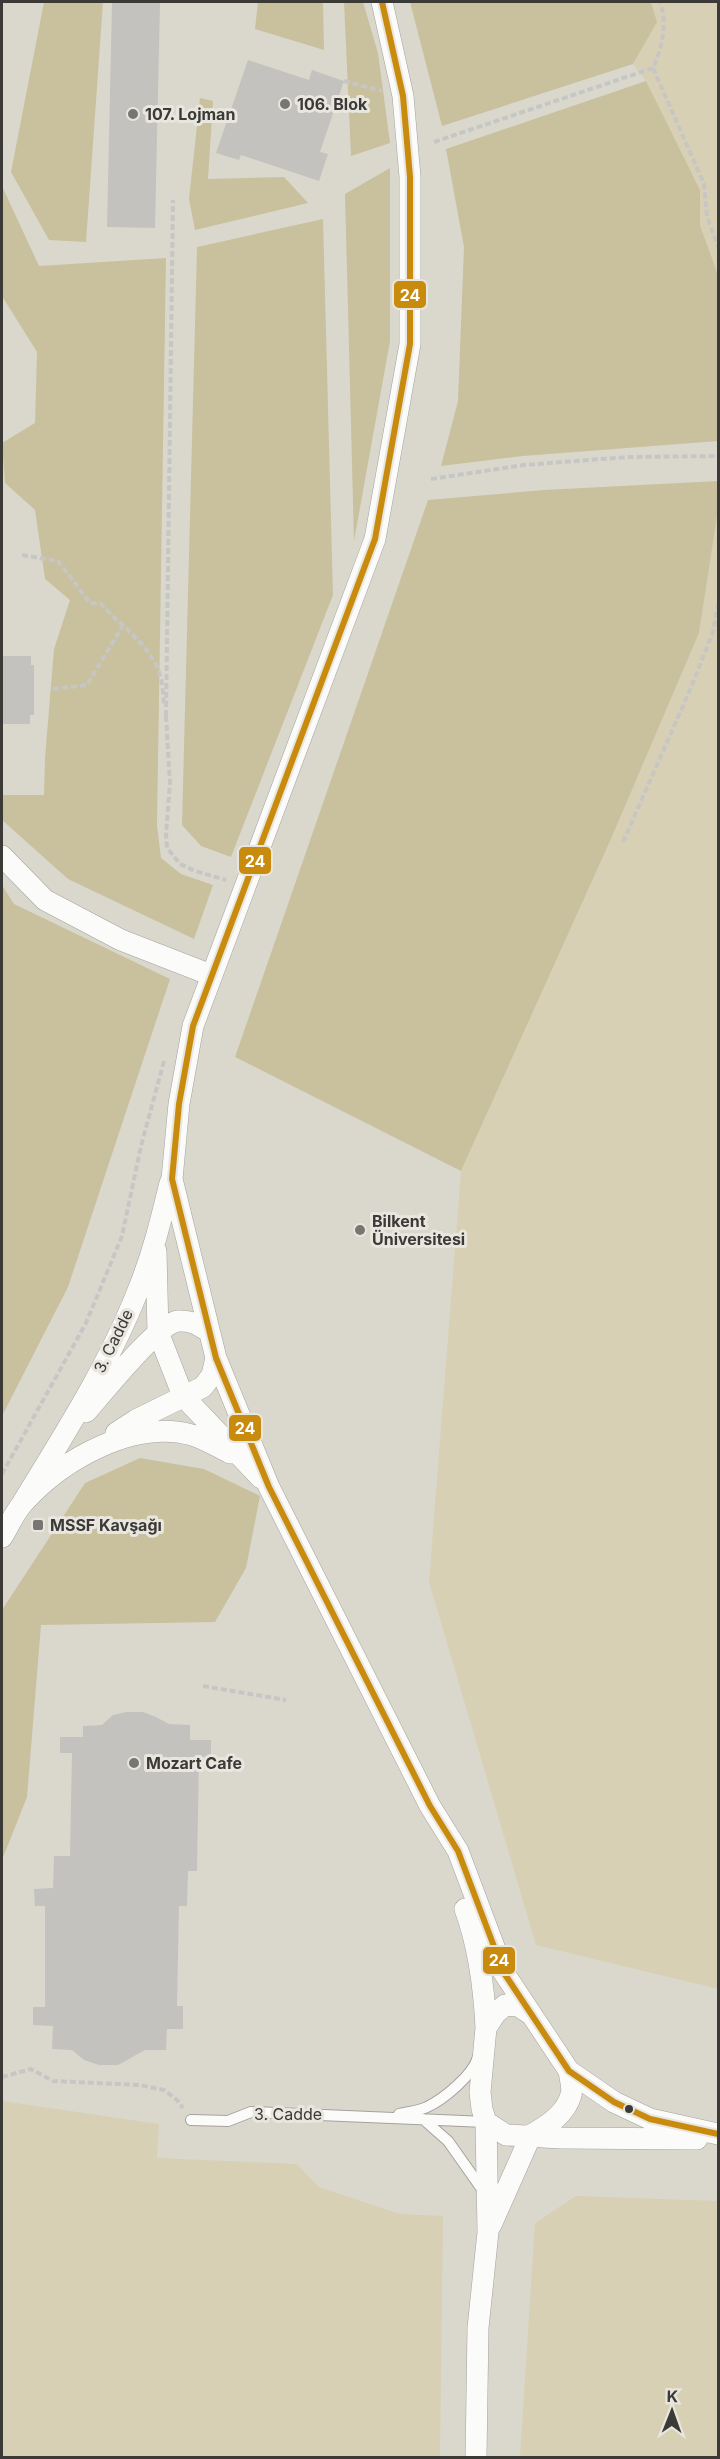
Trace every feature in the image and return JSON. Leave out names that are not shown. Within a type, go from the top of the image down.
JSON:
[{"type":"street","points":[[382,2],[403,96],[410,177],[410,345],[375,539],[193,1026],[179,1104],[171,1179],[216,1358],[269,1487],[430,1806],[458,1851],[504,1973],[569,2071],[614,2102],[650,2119],[718,2134]]},
{"type":"street","points":[[2,856],[45,900],[121,940],[211,975]]},
{"type":"street","name":"3. Cadde","points":[[2,1537],[102,1367],[137,1293],[156,1237],[171,1179]]},
{"type":"street","name":"3. Cadde","points":[[156,1237],[158,1332],[183,1396],[269,1487]]},
{"type":"street","name":"3. Cadde","points":[[60,1441],[158,1332],[175,1322],[191,1321],[208,1331]]},
{"type":"street","points":[[23,1502],[85,1453],[136,1420],[203,1387],[212,1375],[216,1358]]},
{"type":"street","points":[[85,1453],[141,1432],[168,1432],[193,1435],[244,1460]]},
{"type":"street","points":[[430,1806],[471,1926],[484,1986],[486,2028],[480,2092],[486,2122],[488,2232],[478,2328],[476,2457]]},
{"type":"street","name":"3. Cadde","points":[[486,2028],[495,2014],[505,2005],[518,2006],[532,2015]]},
{"type":"street","points":[[488,2232],[531,2135],[549,2125],[562,2111],[572,2094],[569,2071]]},
{"type":"street","name":"3. Cadde","points":[[486,2122],[506,2134],[561,2138],[718,2139]]},
{"type":"lane","name":"3. Cadde","points":[[386,2117],[427,2107],[455,2088],[477,2063],[486,2028]]},
{"type":"lane","name":"3. Cadde","points":[[191,2120],[228,2121],[251,2112],[486,2122]]},
{"type":"lane","points":[[423,2119],[448,2141],[488,2198]]},
{"type":"path","points":[[434,142],[653,68],[663,47],[663,10],[660,2]]},
{"type":"path","points":[[653,68],[704,184],[708,217],[718,247]]},
{"type":"path","points":[[344,81],[403,96]]},
{"type":"path","points":[[173,200],[166,716],[170,783],[167,848],[180,864],[195,871],[222,877],[243,892]]},
{"type":"path","points":[[431,479],[524,465],[628,457],[718,456]]},
{"type":"path","points":[[22,555],[58,561],[90,603],[101,604],[122,627],[144,645],[159,674],[166,716]]},
{"type":"path","points":[[623,842],[690,690],[712,632],[718,604]]},
{"type":"path","points":[[53,689],[87,685],[122,627]]},
{"type":"path","points":[[2,1474],[86,1323],[122,1236],[141,1146],[166,1056]]},
{"type":"path","points":[[203,1686],[286,1700]]},
{"type":"path","points":[[2,2077],[31,2069],[53,2081],[140,2085],[164,2090],[177,2100],[191,2120]]},
{"type":"shaded area","name":"Bilkent Üniversitesi","points":[[2,2],[718,2],[718,2457],[2,2457]]},
{"type":"shaded area","points":[[44,2],[103,2],[86,242],[49,240],[11,172]]},
{"type":"shaded area","points":[[258,2],[323,2],[324,50],[255,29]]},
{"type":"shaded area","points":[[344,2],[363,2],[378,53],[390,143],[351,156]]},
{"type":"shaded area","points":[[410,2],[651,2],[657,22],[633,64],[442,126]]},
{"type":"shaded area","points":[[651,2],[718,2],[718,275],[700,225],[700,190],[646,81],[633,64],[656,22]]},
{"type":"shaded area","points":[[646,81],[700,190],[700,225],[718,275],[718,441],[523,456],[441,466],[458,401],[464,247],[446,149]]},
{"type":"shaded area","points":[[200,98],[213,101],[208,179],[284,177],[308,203],[195,230],[189,199]]},
{"type":"shaded area","points":[[390,168],[390,341],[354,541],[345,194]]},
{"type":"shaded area","points":[[2,186],[39,266],[166,258],[157,825],[161,858],[181,874],[213,885],[194,939],[68,879],[2,820],[2,795],[44,795],[54,649],[70,600],[45,579],[35,510],[5,483],[2,443],[35,423],[37,352],[2,296]]},
{"type":"shaded area","points":[[323,219],[333,595],[231,857],[201,846],[182,825],[197,247]]},
{"type":"shaded area","points":[[718,481],[718,510],[699,633],[611,839],[461,1171],[235,1057],[428,500],[544,490]]},
{"type":"shaded area","points":[[718,510],[718,1989],[536,1945],[429,1582],[461,1171],[611,839],[699,633]]},
{"type":"shaded area","points":[[2,885],[14,904],[170,979],[68,1287],[2,1416]]},
{"type":"shaded area","points":[[140,1458],[204,1469],[260,1496],[246,1568],[215,1622],[41,1625],[27,1797],[2,1860],[2,1610],[85,1483]]},
{"type":"shaded area","points":[[2,2101],[159,2124],[157,2158],[297,2164],[319,2187],[400,2214],[443,2216],[440,2457],[2,2457]]},
{"type":"shaded area","points":[[576,2196],[718,2201],[718,2457],[520,2457],[535,2223]]},
{"type":"building","name":"107. Lojman","points":[[112,2],[160,2],[155,228],[107,227]]},
{"type":"building","name":"106. Blok","points":[[248,60],[309,80],[312,70],[344,81],[320,152],[328,154],[319,181],[241,155],[239,160],[216,153]]},
{"type":"building","points":[[2,656],[31,656],[31,665],[34,665],[34,715],[30,715],[30,724],[2,724]]},
{"type":"building","points":[[143,1712],[169,1724],[190,1725],[190,1740],[211,1740],[211,1757],[199,1757],[197,1871],[188,1871],[187,1906],[179,1906],[177,2006],[183,2006],[183,2029],[167,2029],[166,2050],[145,2050],[118,2065],[99,2065],[84,2060],[72,2050],[52,2049],[53,2026],[33,2025],[33,2007],[45,2007],[45,1906],[35,1906],[34,1889],[53,1888],[54,1856],[70,1856],[72,1753],[60,1753],[60,1737],[83,1737],[83,1726],[102,1725],[113,1715]]},
{"type":"transit line","name":"24","points":[[382,2],[403,96],[410,177],[410,344],[375,539],[193,1026],[179,1104],[172,1179],[216,1358],[269,1487],[430,1806],[458,1851],[504,1973],[569,2071],[614,2102],[650,2119],[718,2134]]},
{"type":"place","name":"106. Blok","points":[[285,104]]},
{"type":"place","name":"107. Lojman","points":[[133,114]]},
{"type":"place","name":"Bilkent Üniversitesi","points":[[360,1230]]},
{"type":"place","name":"MSSF Kavşağı","points":[[38,1525]]},
{"type":"place","name":"Mozart Cafe","points":[[134,1763]]}]
